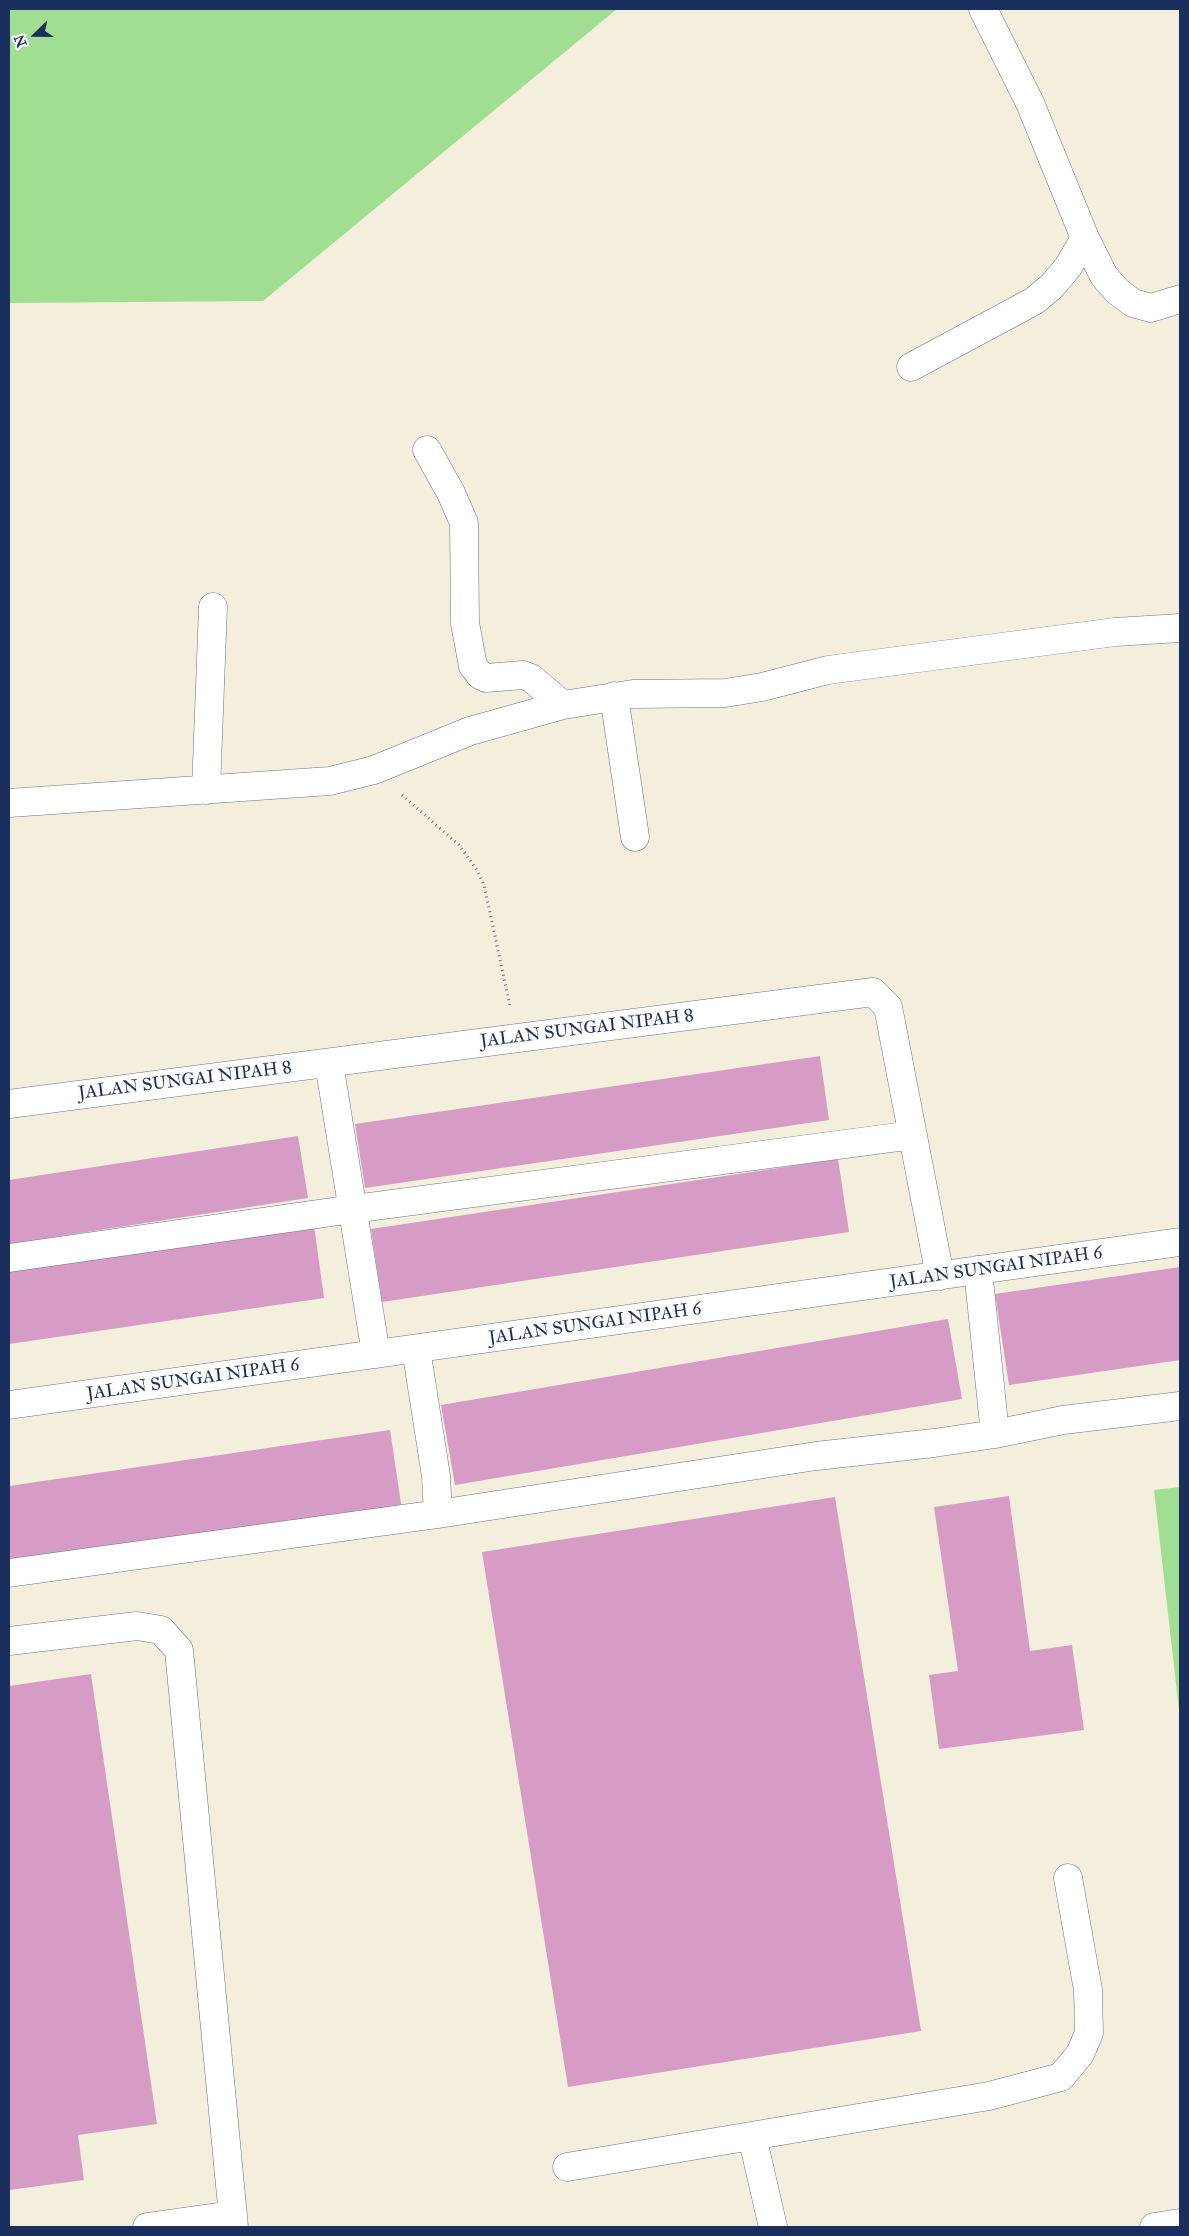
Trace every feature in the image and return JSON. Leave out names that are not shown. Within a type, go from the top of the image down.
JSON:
[{"type":"street","points":[[983,9],[1030,103],[1085,238],[1104,276],[1133,303],[1151,308],[1180,299]]},
{"type":"street","points":[[912,367],[1034,302],[1052,286],[1068,267],[1085,238]]},
{"type":"street","points":[[427,450],[451,492],[464,523],[464,623],[473,666],[480,675],[486,678],[523,675],[531,678],[563,705]]},
{"type":"street","points":[[206,790],[213,607]]},
{"type":"street","points":[[9,803],[330,781],[374,770],[470,731],[563,705],[614,696],[676,692],[725,693],[762,687],[828,670],[1115,632],[1180,628]]},
{"type":"street","points":[[614,696],[635,837]]},
{"type":"street","name":"JALAN SUNGAI NIPAH 8","points":[[9,1104],[873,992],[888,1007],[940,1276]]},
{"type":"street","points":[[329,1063],[376,1354]]},
{"type":"street","points":[[9,1258],[353,1209],[913,1135]]},
{"type":"street","name":"JALAN SUNGAI NIPAH 6","points":[[9,1405],[1180,1242]]},
{"type":"street","points":[[978,1270],[995,1434]]},
{"type":"street","points":[[416,1349],[436,1476],[438,1514]]},
{"type":"street","points":[[9,1573],[438,1514],[816,1456],[995,1434],[1062,1420],[1180,1406]]},
{"type":"street","points":[[9,1641],[136,1626],[161,1630],[179,1650],[233,2221],[148,2227]]},
{"type":"street","points":[[568,2167],[989,2096],[1061,2077],[1080,2054],[1089,2033],[1088,1990],[1068,1878]]},
{"type":"street","points":[[752,2136],[773,2227]]},
{"type":"street","points":[[1154,2227],[1180,2223]]},
{"type":"path","points":[[374,770],[459,845],[477,870],[484,885],[516,1038]]},
{"type":"green space","points":[[9,9],[617,9],[263,301],[9,303]]},
{"type":"green space","points":[[1180,1487],[1180,1719],[1154,1490]]},
{"type":"building","points":[[820,1056],[829,1120],[365,1188],[355,1124]]},
{"type":"building","points":[[298,1136],[308,1198],[9,1244],[9,1180]]},
{"type":"building","points":[[838,1159],[849,1232],[382,1302],[371,1229]]},
{"type":"building","points":[[314,1225],[324,1298],[9,1344],[9,1270]]},
{"type":"building","points":[[1180,1267],[1180,1360],[1009,1385],[995,1294]]},
{"type":"building","points":[[948,1319],[962,1399],[455,1485],[441,1405]]},
{"type":"building","points":[[390,1430],[402,1510],[9,1568],[9,1486]]},
{"type":"building","points":[[1009,1496],[1030,1651],[1072,1645],[1084,1730],[939,1749],[929,1675],[958,1671],[934,1507]]},
{"type":"building","points":[[835,1497],[921,2031],[568,2087],[482,1552]]},
{"type":"building","points":[[91,1674],[157,2124],[78,2135],[84,2180],[9,2190],[9,1686]]}]
